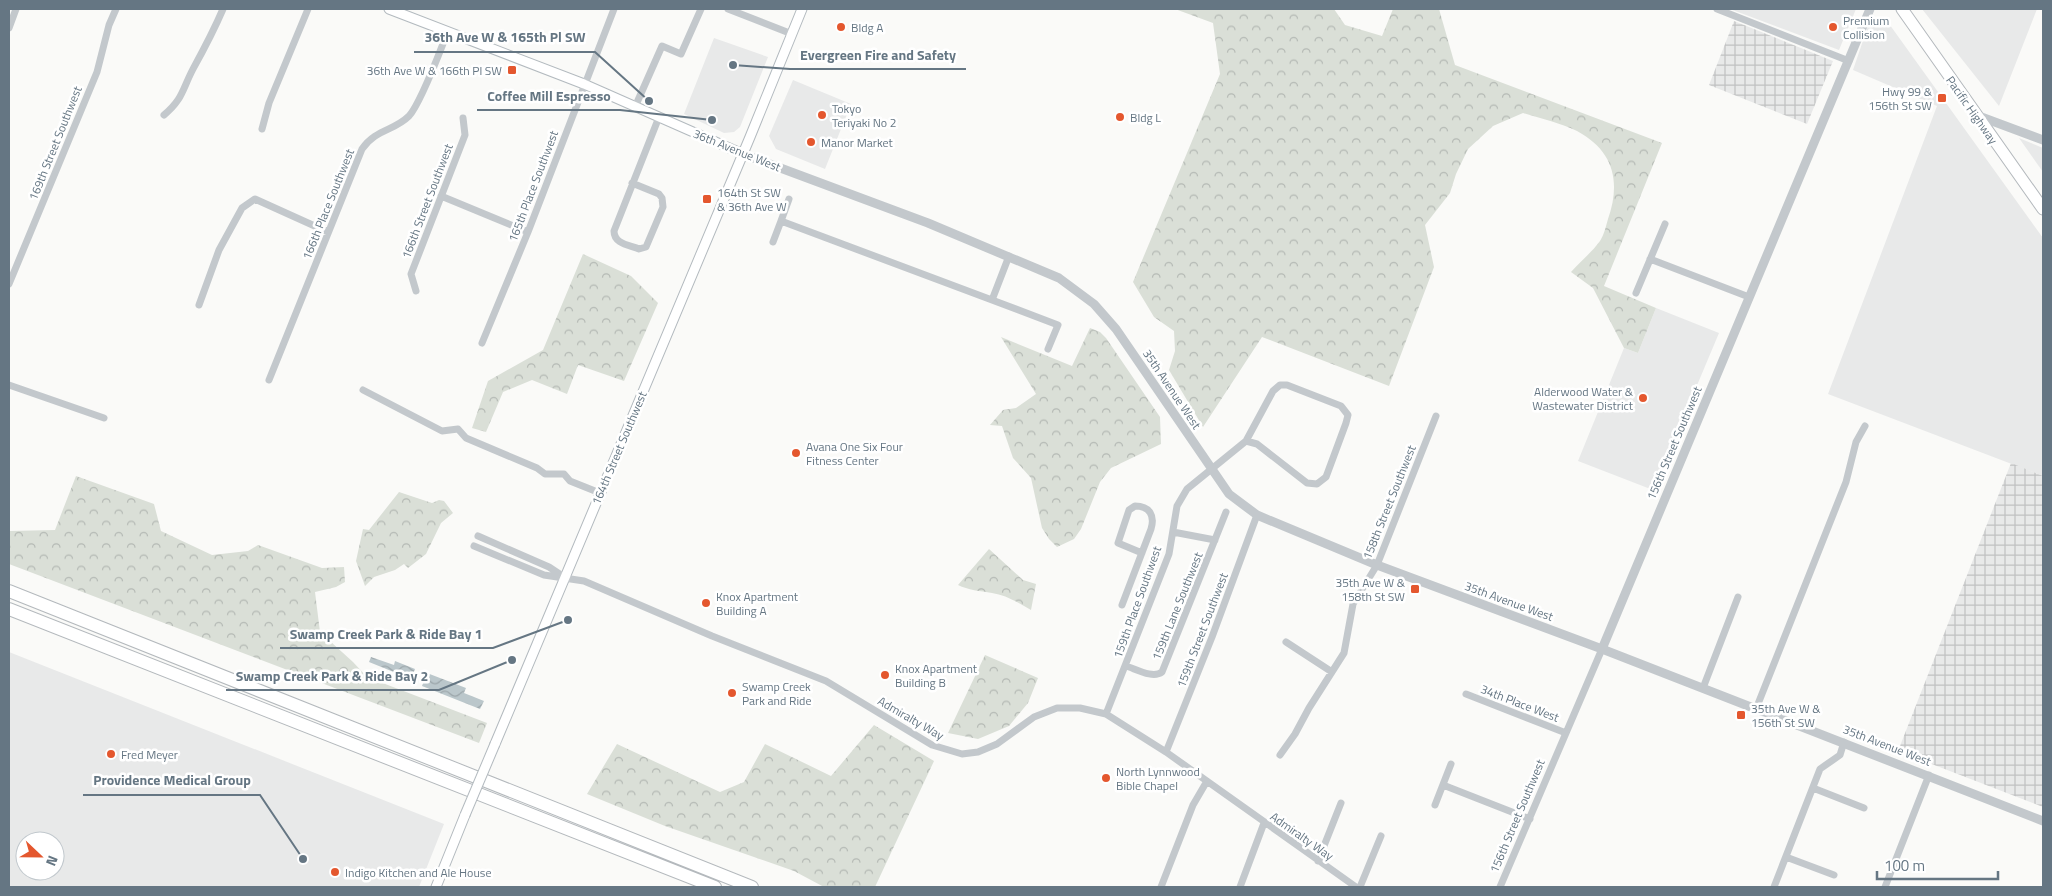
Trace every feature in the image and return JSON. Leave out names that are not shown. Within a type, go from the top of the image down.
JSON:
[{"type":"highway","name":"Pacific Highway","points":[[1902,9],[2043,210]]},
{"type":"highway","points":[[9,591],[752,887]]},
{"type":"highway","points":[[9,609],[715,887]]},
{"type":"main road","name":"36th Avenue West","points":[[389,9],[584,84],[743,154]]},
{"type":"main road","name":"164th Street Southwest","points":[[436,887],[802,9]]},
{"type":"street","points":[[9,28],[16,9]]},
{"type":"street","name":"169th Street Southwest","points":[[9,284],[96,72],[109,25],[116,9]]},
{"type":"street","points":[[164,115],[178,104],[223,9]]},
{"type":"street","points":[[262,129],[269,103],[308,9]]},
{"type":"street","name":"165th Place Southwest","points":[[482,343],[528,232],[614,9]]},
{"type":"street","points":[[635,107],[662,46],[681,54],[701,9]]},
{"type":"street","points":[[728,9],[792,34]]},
{"type":"street","points":[[1717,9],[1849,60]]},
{"type":"street","name":"156th Street Southwest","points":[[1500,887],[1602,649],[1870,9]]},
{"type":"street","name":"166th Place Southwest","points":[[269,380],[362,149],[368,140],[409,116],[418,102],[448,31]]},
{"type":"street","points":[[1974,114],[2043,140]]},
{"type":"street","name":"166th Street Southwest","points":[[416,291],[411,274],[465,135],[463,118]]},
{"type":"street","points":[[632,183],[659,194],[663,202],[663,207],[646,247],[643,249],[616,241],[614,237],[616,224],[632,183],[659,118]]},
{"type":"street","name":"36th Avenue West","points":[[743,154],[928,223],[1059,278]]},
{"type":"street","points":[[441,196],[528,232]]},
{"type":"street","points":[[199,305],[219,250],[242,208],[255,199],[328,232]]},
{"type":"street","points":[[773,242],[789,200]]},
{"type":"street","points":[[781,221],[1058,325],[1048,349]]},
{"type":"street","points":[[1636,293],[1665,224]]},
{"type":"street","points":[[992,300],[1009,256]]},
{"type":"street","points":[[1650,259],[1750,297]]},
{"type":"street","name":"35th Avenue West","points":[[1059,278],[1094,304],[1116,329],[1229,494],[1257,515],[1376,565],[1602,649],[2043,821]]},
{"type":"street","points":[[9,385],[104,418]]},
{"type":"street","name":"159th Place Southwest","points":[[1106,714],[1169,554],[1177,506],[1187,489],[1246,441],[1273,391],[1280,385],[1287,385],[1341,406],[1348,415],[1326,477],[1317,484],[1308,483],[1257,444],[1246,441]]},
{"type":"street","points":[[363,390],[442,431],[458,429],[466,438],[537,468],[545,474],[564,474],[570,481],[600,493]]},
{"type":"street","name":"158th Street Southwest","points":[[1280,755],[1295,734],[1344,653],[1353,604],[1376,565],[1436,416]]},
{"type":"street","points":[[1756,709],[1846,482],[1856,442],[1866,426]]},
{"type":"street","points":[[1122,605],[1142,553],[1151,529],[1152,515],[1146,508],[1135,506],[1129,510],[1118,543],[1142,553]]},
{"type":"street","name":"159th Lane Southwest","points":[[1126,666],[1153,675],[1158,675],[1162,672],[1226,512]]},
{"type":"street","name":"159th Street Southwest","points":[[1166,752],[1212,637],[1257,515]]},
{"type":"street","points":[[1173,532],[1215,540]]},
{"type":"street","points":[[478,536],[549,566],[564,578]]},
{"type":"street","name":"Admiralty Way","points":[[474,546],[544,575],[584,581],[703,632],[826,681],[932,745],[946,750],[962,754],[978,752],[997,744],[1034,717],[1057,708],[1080,708],[1106,714],[1166,752],[1264,824],[1358,887]]},
{"type":"street","points":[[1703,688],[1738,597]]},
{"type":"street","points":[[1286,642],[1332,672]]},
{"type":"street","name":"34th Place West","points":[[1466,694],[1566,733]]},
{"type":"street","points":[[1774,887],[1820,770],[1840,755],[1844,742]]},
{"type":"street","points":[[1435,804],[1451,764]]},
{"type":"street","points":[[1885,887],[1929,775]]},
{"type":"street","points":[[1161,887],[1193,805],[1208,782]]},
{"type":"street","points":[[1443,785],[1530,818]]},
{"type":"street","points":[[1813,788],[1864,808]]},
{"type":"street","points":[[1318,861],[1340,803]]},
{"type":"street","points":[[1240,887],[1264,824]]},
{"type":"street","points":[[1358,887],[1382,836]]},
{"type":"street","points":[[1786,857],[1834,875]]},
{"type":"shaded area","points":[[1730,9],[1856,9],[1839,50]]},
{"type":"shaded area","points":[[1922,9],[2037,9],[1999,106]]},
{"type":"shaded area","points":[[1879,18],[1887,21],[2043,238],[2043,476],[1828,394],[1937,106],[1853,70],[1869,23]]},
{"type":"shaded area","points":[[1734,21],[1833,61],[1807,124],[1709,85]]},
{"type":"shaded area","points":[[714,38],[768,57],[740,127],[734,132],[724,133],[684,114]]},
{"type":"shaded area","points":[[793,80],[851,104],[825,169],[776,149],[769,136]]},
{"type":"shaded area","points":[[2019,138],[2043,148],[2043,172]]},
{"type":"shaded area","points":[[1656,308],[1719,333],[1653,490],[1578,461],[1624,348],[1638,353]]},
{"type":"shaded area","points":[[2011,463],[2043,476],[2043,807],[1898,751]]},
{"type":"shaded area","points":[[9,652],[444,824],[419,887],[9,887]]},
{"type":"green space","points":[[1175,9],[1334,9],[1345,25],[1382,36],[1393,9],[1439,9],[1455,65],[1662,143],[1604,286],[1656,308],[1638,353],[1624,348],[1593,288],[1571,272],[1597,245],[1605,230],[1614,192],[1614,180],[1606,158],[1599,148],[1577,131],[1558,123],[1523,113],[1493,126],[1468,149],[1456,174],[1450,193],[1425,225],[1434,267],[1389,386],[1262,337],[1203,427],[1169,370],[1175,351],[1174,331],[1154,317],[1133,282],[1220,74],[1213,23]]},
{"type":"green space","points":[[583,254],[631,276],[658,303],[624,381],[578,365],[567,394],[532,380],[503,392],[486,432],[472,428],[488,381],[543,350]]},
{"type":"green space","points":[[1090,328],[1100,332],[1106,338],[1160,417],[1161,444],[1111,468],[1100,482],[1081,529],[1074,539],[1057,547],[1042,528],[1031,478],[1013,458],[1002,426],[990,425],[1003,410],[1016,408],[1036,394],[1001,337],[1072,366]]},
{"type":"green space","points":[[76,476],[154,504],[161,531],[212,555],[248,551],[258,545],[322,568],[344,567],[345,582],[336,587],[315,592],[320,632],[367,677],[487,723],[479,743],[9,564],[9,531],[55,530]]},
{"type":"green space","points":[[399,492],[432,503],[439,500],[444,501],[453,513],[441,523],[426,554],[408,568],[404,564],[395,570],[374,577],[365,586],[356,561],[363,529],[369,530]]},
{"type":"green space","points":[[989,549],[1023,580],[1036,584],[1031,610],[1002,596],[958,585]]},
{"type":"green space","points":[[985,655],[1038,678],[1028,703],[1009,726],[978,739],[948,733]]},
{"type":"green space","points":[[874,725],[934,761],[875,887],[824,887],[794,871],[665,826],[587,794],[617,744],[720,792],[744,782],[765,744],[831,776]]},
{"type":"water","points":[[371,657],[394,665],[395,661],[415,669],[411,679],[369,662]]},
{"type":"water","points":[[427,673],[466,688],[464,693],[484,701],[480,709],[422,686]]},
{"type":"place","name":"Bldg A","points":[[841,27]]},
{"type":"place","name":"Premium Collision","points":[[1833,27]]},
{"type":"place","name":"Evergreen Fire and Safety","points":[[733,65]]},
{"type":"place","name":"36th Ave W & 166th Pl SW","points":[[512,70]]},
{"type":"place","name":"Hwy 99 & 156th St SW","points":[[1942,98]]},
{"type":"place","name":"36th Ave W & 165th Pl SW","points":[[649,101]]},
{"type":"place","name":"Tokyo Teriyaki No 2","points":[[822,115]]},
{"type":"place","name":"Bldg L","points":[[1120,117]]},
{"type":"place","name":"Coffee Mill Espresso","points":[[712,120]]},
{"type":"place","name":"Manor Market","points":[[811,142]]},
{"type":"place","name":"164th St SW & 36th Ave W","points":[[707,199]]},
{"type":"place","name":"Alderwood Water & Wastewater District","points":[[1643,398]]},
{"type":"place","name":"Avana One Six Four Fitness Center","points":[[796,453]]},
{"type":"place","name":"35th Ave W & 158th St SW","points":[[1415,589]]},
{"type":"place","name":"Knox Apartment Building A","points":[[706,603]]},
{"type":"place","name":"Swamp Creek Park & Ride Bay 1","points":[[568,620]]},
{"type":"place","name":"Swamp Creek Park & Ride Bay 2","points":[[512,660]]},
{"type":"place","name":"Knox Apartment Building B","points":[[885,675]]},
{"type":"place","name":"Swamp Creek Park and Ride","points":[[732,693]]},
{"type":"place","name":"35th Ave W & 156th St SW","points":[[1741,715]]},
{"type":"place","name":"Fred Meyer","points":[[111,754]]},
{"type":"place","name":"North Lynnwood Bible Chapel","points":[[1106,778]]},
{"type":"place","name":"Providence Medical Group","points":[[303,859]]},
{"type":"place","name":"Indigo Kitchen and Ale House","points":[[335,872]]}]
